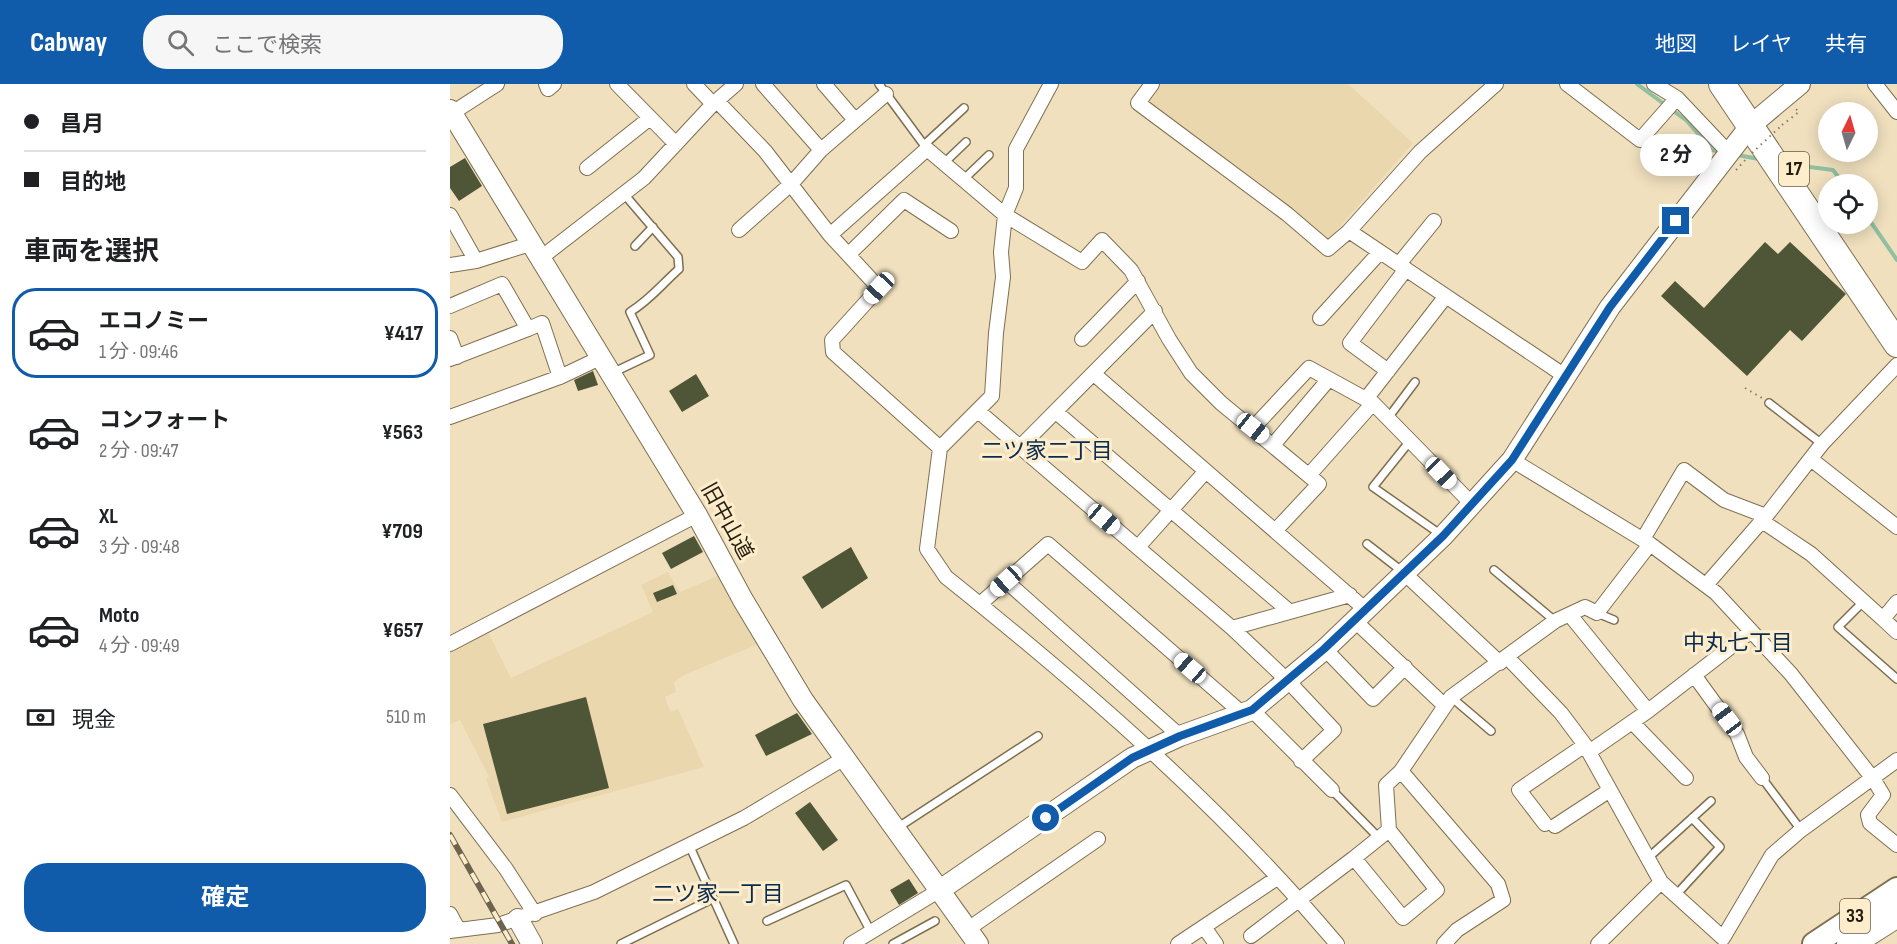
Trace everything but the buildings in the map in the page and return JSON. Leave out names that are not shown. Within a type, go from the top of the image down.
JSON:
[{"type":"highway","name":"17","points":[[1722,84],[1768,122],[1897,344]]},
{"type":"highway","name":"17","points":[[1740,84],[1768,122],[1818,204]]},
{"type":"highway","points":[[1838,234],[1897,321]]},
{"type":"highway","points":[[1850,944],[1897,914]]},
{"type":"highway","points":[[1882,944],[1897,934]]},
{"type":"main road","name":"33","points":[[1814,944],[1897,889]]},
{"type":"street","points":[[451,112],[497,84]]},
{"type":"street","points":[[546,84],[548,89],[554,84]]},
{"type":"street","points":[[617,84],[676,144]]},
{"type":"street","points":[[694,84],[715,102],[792,183],[830,235],[879,288],[832,340],[833,352],[940,448]]},
{"type":"street","points":[[450,265],[537,250],[645,178],[715,102],[736,84]]},
{"type":"street","points":[[764,84],[821,150]]},
{"type":"street","points":[[824,84],[855,120]]},
{"type":"street","points":[[1052,84],[1016,149],[1016,188],[1005,215],[1001,252],[1003,277],[992,396],[940,448],[927,549],[946,578],[980,604],[1151,749],[1300,900],[1332,943]]},
{"type":"street","points":[[1152,84],[1138,103],[1277,207],[1328,249],[1349,231],[1420,152],[1496,84]]},
{"type":"street","points":[[1567,84],[1640,140],[1677,98]]},
{"type":"street","points":[[1654,84],[1677,98],[1729,153]]},
{"type":"street","points":[[851,944],[940,890],[1132,758],[1180,736],[1247,712],[1288,681],[1324,649],[1443,536],[1512,460],[1610,307],[1729,153],[1768,122],[1800,84]]},
{"type":"street","points":[[1875,84],[1897,112]]},
{"type":"street","points":[[739,230],[792,183],[821,150],[855,120],[883,89]]},
{"type":"street","name":"旧中山道","points":[[451,112],[697,515],[743,600],[803,700],[843,759],[973,937]]},
{"type":"street","points":[[587,168],[650,118]]},
{"type":"street","points":[[830,235],[926,147],[1005,215],[1082,262],[1102,240],[1131,270],[1169,339],[1191,373],[1221,403],[1310,474],[1319,484],[1275,531]]},
{"type":"street","points":[[849,254],[904,200],[951,231]]},
{"type":"street","points":[[450,215],[456,235],[476,261]]},
{"type":"street","points":[[1388,371],[1350,343],[1434,221]]},
{"type":"street","points":[[1349,231],[1565,376]]},
{"type":"street","points":[[1320,318],[1380,252]]},
{"type":"street","points":[[1082,339],[1138,281]]},
{"type":"street","points":[[450,306],[502,284],[528,329]]},
{"type":"street","points":[[1310,474],[1369,401],[1388,371],[1446,296]]},
{"type":"street","points":[[1020,447],[1155,311]]},
{"type":"street","points":[[450,338],[453,358],[542,323],[560,377]]},
{"type":"street","points":[[450,417],[560,377],[607,365]]},
{"type":"street","points":[[1706,585],[1764,519],[1812,460],[1822,444],[1897,365]]},
{"type":"street","points":[[1253,428],[1309,368],[1369,401],[1472,504]]},
{"type":"street","points":[[1094,374],[1350,595],[1360,614],[1405,668],[1448,701]]},
{"type":"street","points":[[1273,444],[1329,379]]},
{"type":"street","points":[[978,411],[1232,628],[1288,681],[1334,730],[1301,761]]},
{"type":"street","points":[[1056,412],[1172,509],[1289,612]]},
{"type":"street","points":[[1512,460],[1646,541],[1706,585],[1791,674],[1874,780],[1883,795],[1868,815],[1870,823],[1897,844]]},
{"type":"street","points":[[1812,460],[1897,527]]},
{"type":"street","points":[[1354,858],[1403,918],[1437,890],[1384,834],[1386,785],[1401,771],[1448,701],[1556,621],[1585,607],[1597,613],[1646,541],[1684,470],[1724,500],[1764,519],[1811,554],[1897,632]]},
{"type":"street","points":[[1138,548],[1206,471]]},
{"type":"street","points":[[450,644],[697,515]]},
{"type":"street","points":[[980,604],[1048,544],[1247,712],[1332,790]]},
{"type":"street","points":[[1403,572],[1562,713],[1587,749],[1661,882],[1720,941],[1772,855],[1802,830],[1874,780],[1897,760]]},
{"type":"street","points":[[1006,581],[1180,736]]},
{"type":"street","points":[[1232,628],[1350,595]]},
{"type":"street","points":[[1883,619],[1897,602]]},
{"type":"street","points":[[1570,615],[1648,711]]},
{"type":"street","points":[[1610,790],[1550,825],[1519,790],[1632,722],[1750,632]]},
{"type":"street","points":[[1324,649],[1373,699],[1405,668]]},
{"type":"street","points":[[1694,675],[1737,734],[1746,757],[1762,778]]},
{"type":"street","points":[[1632,722],[1686,778]]},
{"type":"street","points":[[450,914],[454,930],[498,925],[594,892],[690,847],[794,790],[843,759]]},
{"type":"street","points":[[1401,771],[1498,884],[1503,900],[1457,930],[1444,944]]},
{"type":"street","points":[[450,795],[506,869],[526,917],[532,944]]},
{"type":"street","points":[[1251,936],[1384,834]]},
{"type":"street","points":[[973,937],[1098,838]]},
{"type":"street","points":[[1178,944],[1278,878]]},
{"type":"street","points":[[1598,944],[1661,882]]},
{"type":"street","points":[[1204,927],[1216,944]]},
{"type":"lane","points":[[883,89],[926,147],[964,108]]},
{"type":"lane","points":[[944,163],[966,142]]},
{"type":"lane","points":[[964,179],[989,154]]},
{"type":"lane","points":[[607,365],[650,355],[630,312],[650,301],[656,290],[678,269],[678,257],[624,194]]},
{"type":"lane","points":[[635,246],[653,227]]},
{"type":"lane","points":[[1388,418],[1415,382]]},
{"type":"lane","points":[[1769,403],[1822,444]]},
{"type":"lane","points":[[1410,441],[1373,487],[1443,536]]},
{"type":"lane","points":[[1367,544],[1403,572]]},
{"type":"lane","points":[[1494,570],[1556,621]]},
{"type":"lane","points":[[1863,602],[1838,627],[1897,680]]},
{"type":"lane","points":[[1597,613],[1614,620]]},
{"type":"lane","points":[[1448,701],[1491,731]]},
{"type":"lane","points":[[895,830],[1038,736]]},
{"type":"lane","points":[[1762,778],[1802,830]]},
{"type":"lane","points":[[1332,790],[1384,834]]},
{"type":"lane","points":[[1648,858],[1711,801]]},
{"type":"lane","points":[[1676,895],[1720,847],[1692,818]]},
{"type":"lane","points":[[690,847],[731,943]]},
{"type":"lane","points":[[767,921],[846,885],[871,932]]},
{"type":"lane","points":[[621,944],[712,899]]},
{"type":"lane","points":[[893,944],[935,921]]},
{"type":"path","points":[[1752,153],[1768,122],[1795,107],[1799,112],[1768,122]]},
{"type":"path","points":[[1746,388],[1769,403]]},
{"type":"shaded area","points":[[1160,84],[1348,84],[1413,143],[1327,241],[1243,173],[1147,102]]},
{"type":"shaded area","points":[[668,572],[680,592],[720,575],[758,644],[684,675],[674,682],[676,692],[665,697],[670,712],[678,709],[704,767],[502,822],[486,779],[489,777],[460,720],[450,724],[450,651],[487,630],[511,678],[653,612],[641,585]]},
{"type":"waterway","points":[[1637,84],[1687,121],[1712,150],[1721,152]]},
{"type":"waterway","points":[[1737,155],[1759,159]]},
{"type":"waterway","points":[[1787,164],[1833,170],[1836,174]]},
{"type":"waterway","points":[[1878,232],[1897,260]]},
{"type":"railway","points":[[450,835],[512,944]]},
{"type":"district","name":"二ツ家二丁目","points":[[1047,451]]},
{"type":"district","name":"中丸七丁目","points":[[1738,643]]},
{"type":"district","name":"二ツ家一丁目","points":[[718,894]]},
{"type":"route","points":[[1046,818],[1132,758],[1180,736],[1252,710],[1324,649],[1443,536],[1512,460],[1610,307],[1676,221]]}]
